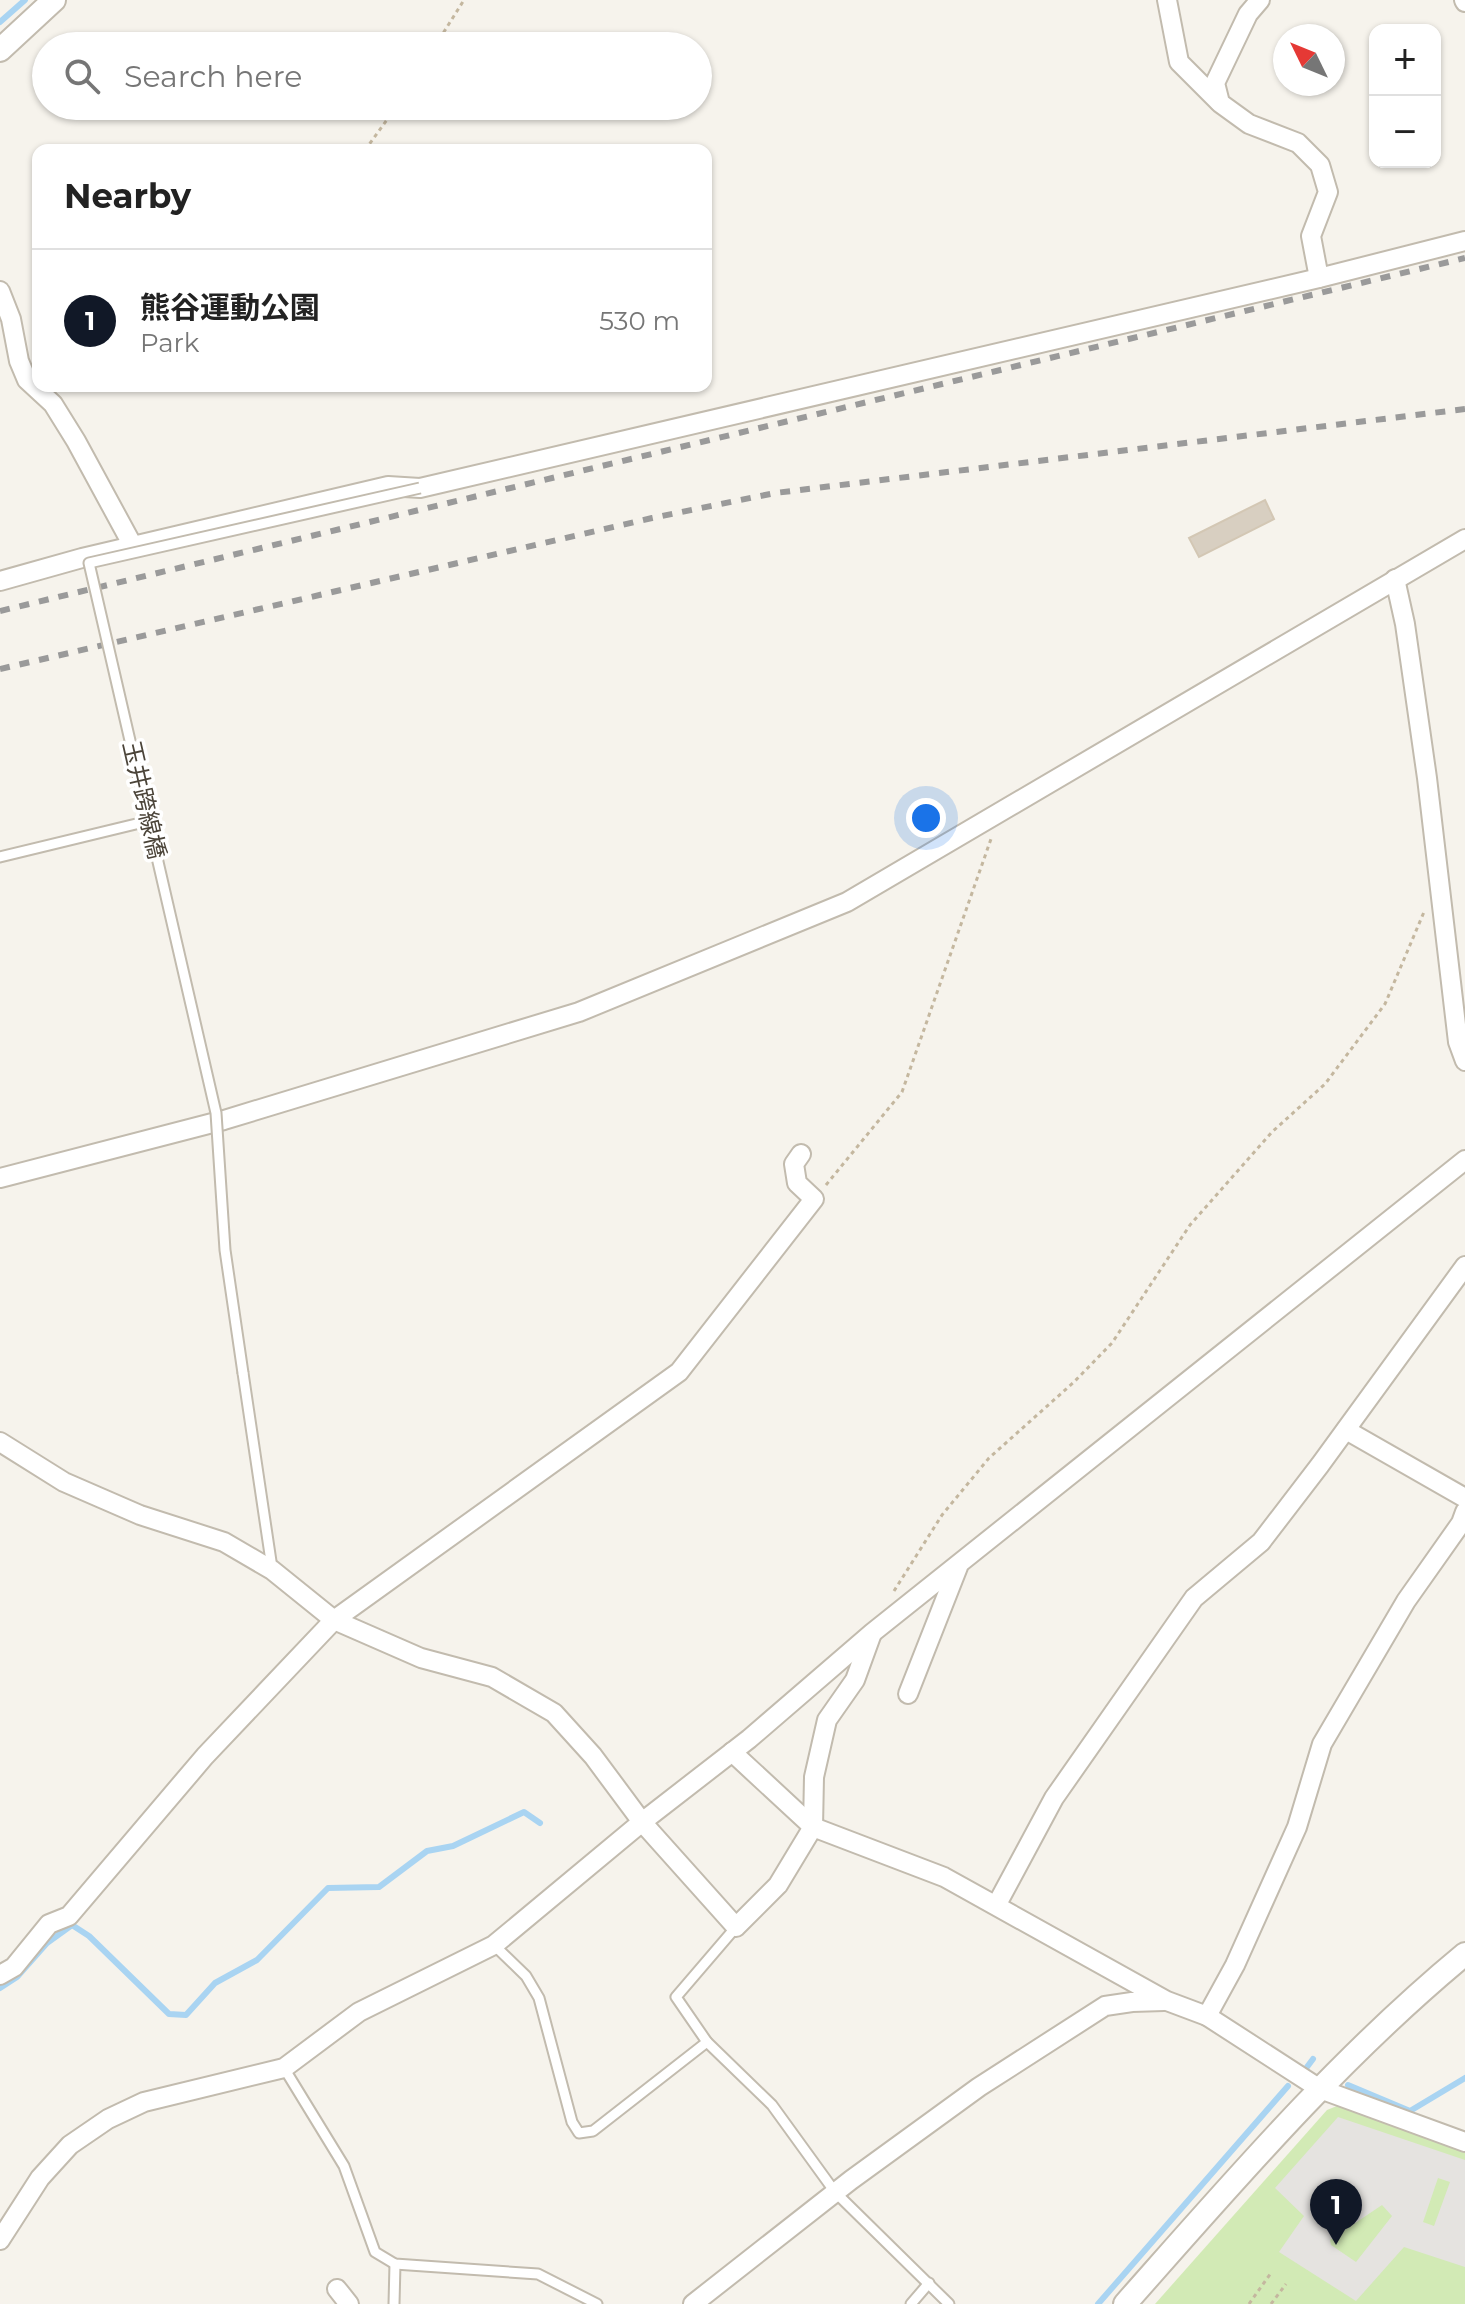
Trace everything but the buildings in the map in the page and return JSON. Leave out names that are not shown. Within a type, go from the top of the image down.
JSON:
[{"type":"street","points":[[0,50],[54,0]]},
{"type":"street","points":[[1167,0],[1179,62],[1220,103],[1249,124],[1298,143],[1320,165],[1328,192],[1311,236],[1319,278]]},
{"type":"street","points":[[1220,103],[1215,83],[1248,14],[1260,0]]},
{"type":"street","points":[[0,581],[388,486],[420,488],[1319,278],[1465,241]]},
{"type":"street","points":[[0,291],[11,319],[19,361],[32,385]]},
{"type":"street","points":[[40,392],[53,404],[76,441],[133,546]]},
{"type":"street","points":[[0,1178],[224,1120],[579,1012],[847,902],[1465,539]]},
{"type":"street","points":[[1395,579],[1405,624],[1458,1042],[1465,1061]]},
{"type":"street","points":[[0,1975],[14,1967],[49,1924],[69,1916],[205,1756],[334,1620],[679,1372],[814,1199],[797,1183],[794,1164],[801,1154]]},
{"type":"street","points":[[0,2240],[40,2178],[70,2145],[108,2119],[144,2102],[284,2068],[359,2012],[494,1945],[732,1752],[872,1633],[1465,1160]]},
{"type":"street","points":[[997,1904],[1054,1798],[1194,1598],[1261,1542],[1465,1266]]},
{"type":"street","points":[[1346,1430],[1465,1498]]},
{"type":"street","points":[[0,1442],[64,1482],[140,1515],[224,1542],[272,1570],[334,1620],[421,1658],[492,1677],[554,1713],[593,1756],[642,1822],[736,1927],[778,1885],[813,1827],[814,1777],[827,1720],[855,1680],[872,1633]]},
{"type":"street","points":[[1207,2016],[1235,1965],[1297,1827],[1322,1744],[1406,1601],[1461,1523],[1465,1512]]},
{"type":"street","points":[[908,1694],[959,1564]]},
{"type":"street","points":[[732,1752],[813,1827],[944,1877],[997,1904],[1167,2001],[1207,2016],[1320,2089],[1465,2142]]},
{"type":"street","points":[[1125,2304],[1320,2089],[1405,2004],[1465,1954]]},
{"type":"street","points":[[693,2304],[835,2192],[979,2087],[1105,2006],[1167,2001]]},
{"type":"street","points":[[337,2289],[349,2304]]},
{"type":"lane","name":"玉井跨線橋","points":[[272,1570],[225,1250],[216,1113],[89,563],[420,488]]},
{"type":"lane","points":[[0,857],[136,824]]},
{"type":"lane","points":[[736,1927],[676,1997],[707,2042],[772,2105],[835,2192],[949,2304]]},
{"type":"lane","points":[[494,1945],[526,1976],[539,1998],[572,2122],[579,2133],[593,2131],[707,2042]]},
{"type":"lane","points":[[284,2068],[344,2166],[375,2252],[395,2264],[538,2274],[597,2304]]},
{"type":"lane","points":[[394,2304],[395,2264]]},
{"type":"lane","points":[[911,2304],[929,2283]]},
{"type":"path","points":[[444,32],[464,0]]},
{"type":"path","points":[[369,144],[387,120]]},
{"type":"path","points":[[814,1199],[902,1092],[1002,809]]},
{"type":"path","points":[[891,1598],[942,1515],[989,1458],[1074,1382],[1112,1343],[1190,1225],[1272,1132],[1325,1084],[1385,1004],[1424,912],[1441,903]]},
{"type":"path","points":[[1249,2304],[1271,2273]]},
{"type":"path","points":[[1271,2304],[1286,2284]]},
{"type":"green space","points":[[1337,2106],[1465,2151],[1465,2304],[1155,2304],[1327,2110]]},
{"type":"shaded area","points":[[1338,2117],[1465,2160],[1465,2267],[1404,2247],[1356,2301],[1279,2252],[1304,2216],[1275,2188]],"holes":[[[1438,2178],[1450,2182],[1434,2226],[1423,2222]],[[1382,2205],[1392,2216],[1356,2262],[1331,2245],[1330,2240]]]},
{"type":"waterway","points":[[0,22],[25,0]]},
{"type":"waterway","points":[[0,1988],[17,1977],[47,1943],[72,1925],[89,1936],[169,2014],[186,2015],[215,1983],[257,1960],[328,1888],[379,1887],[427,1851],[453,1846],[524,1812],[540,1823]]},
{"type":"waterway","points":[[1307,2067],[1313,2059]]},
{"type":"waterway","points":[[1348,2085],[1410,2111],[1465,2078]]},
{"type":"waterway","points":[[1098,2304],[1288,2086]]},
{"type":"railway","points":[[0,611],[1465,258]]},
{"type":"railway","points":[[0,669],[652,518],[775,493],[1465,409]]},
{"type":"place","name":"熊谷運動公園","points":[[1336,2245]]}]
